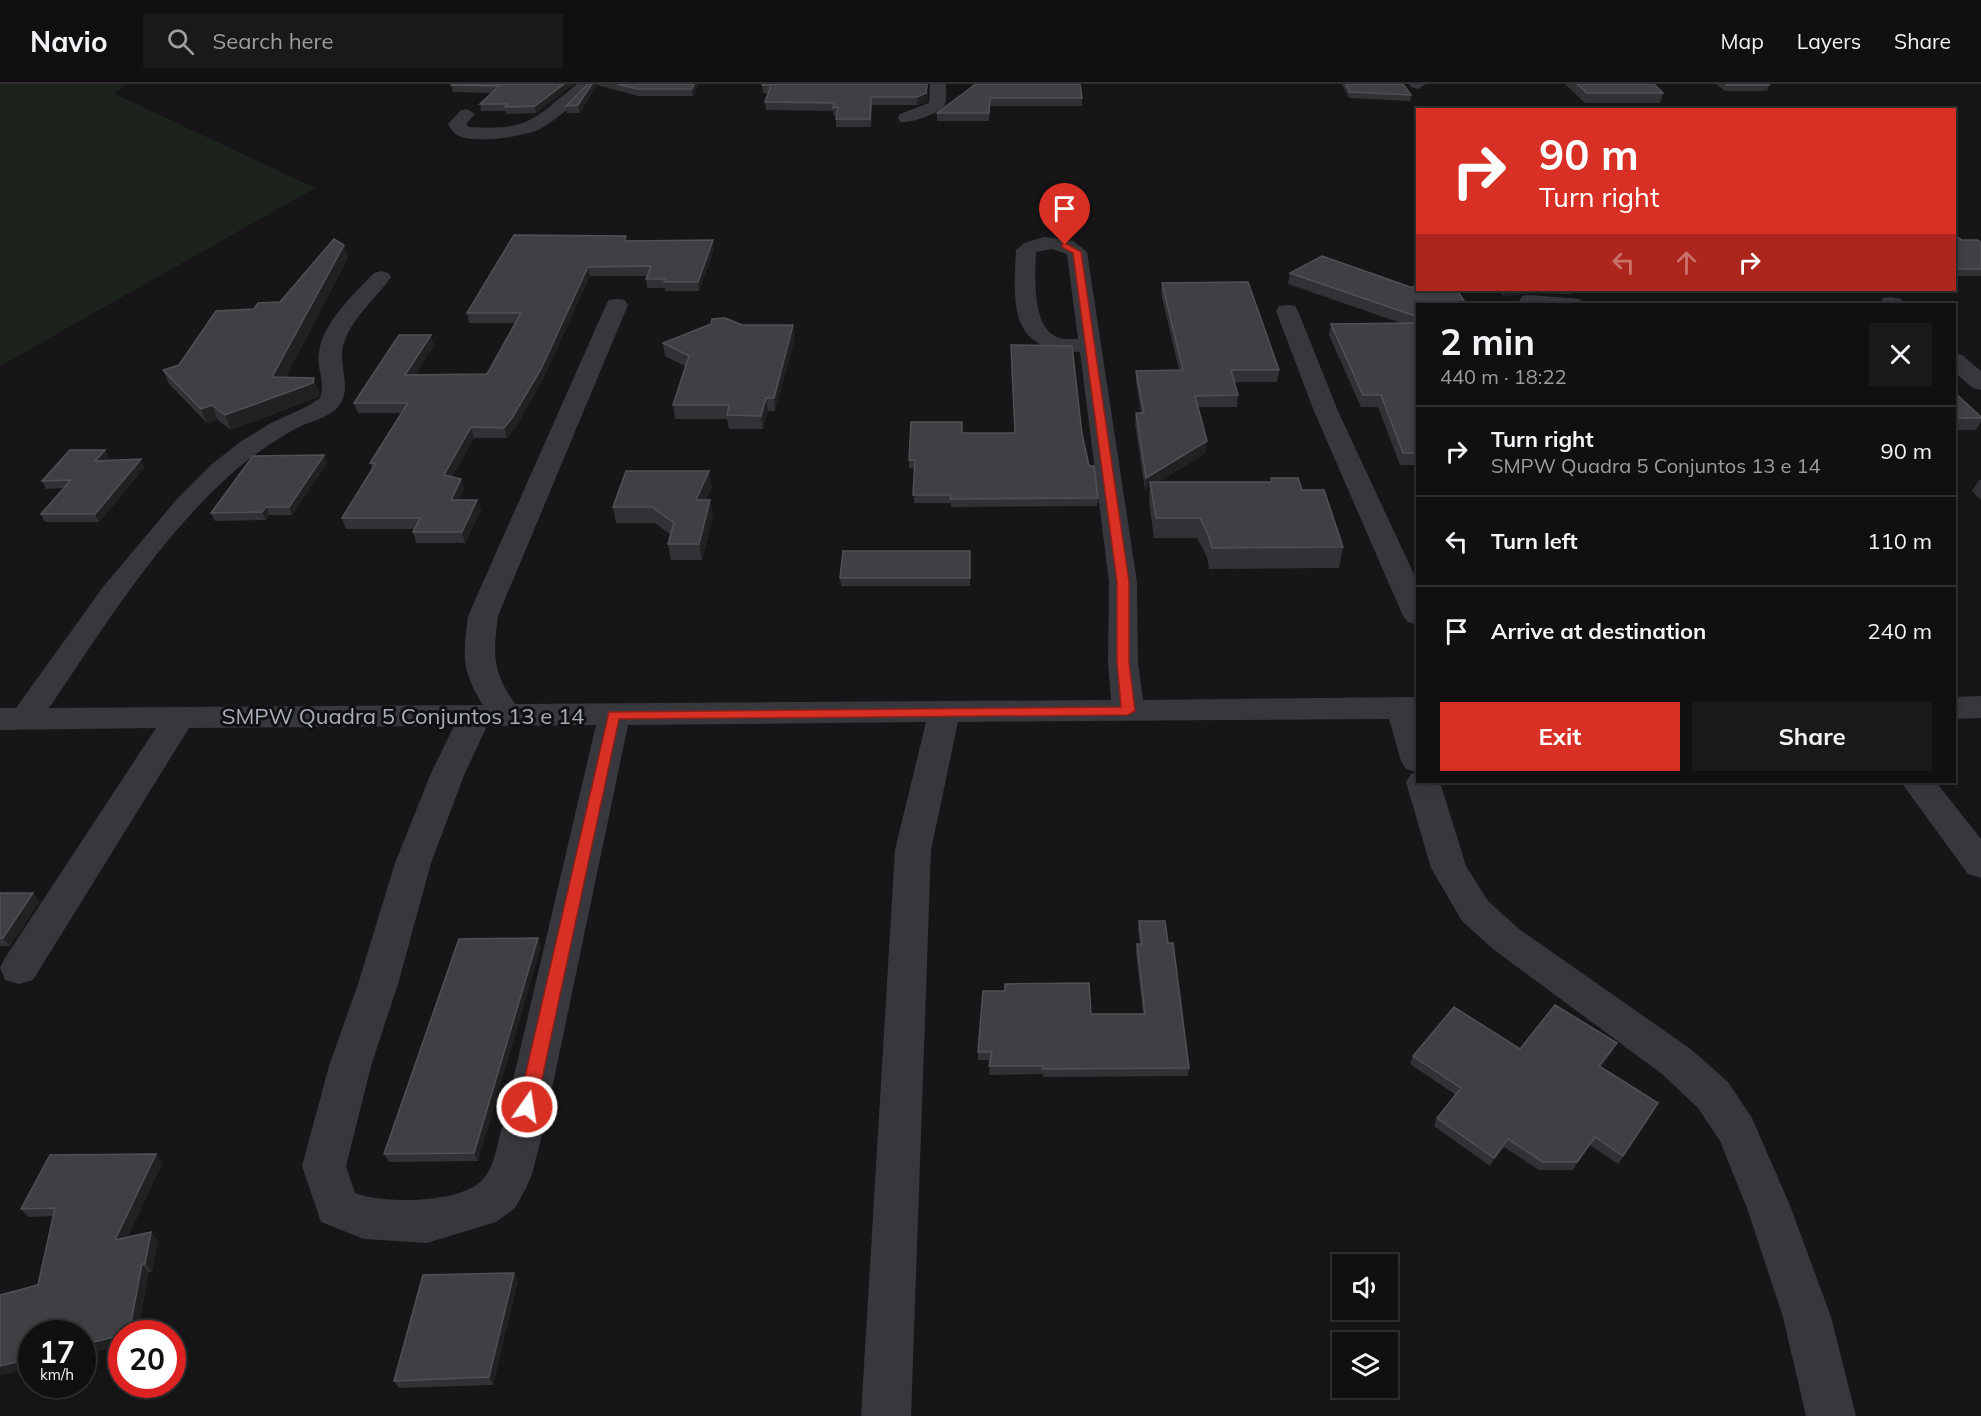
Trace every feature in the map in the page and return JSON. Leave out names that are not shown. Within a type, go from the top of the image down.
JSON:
[{"type":"street","points":[[467,114],[456,124],[464,132],[499,134],[524,130],[536,125],[587,84]]},
{"type":"street","points":[[906,118],[936,106],[938,84]]},
{"type":"street","points":[[1090,346],[1050,343],[1040,338],[1031,323],[1025,270],[1026,250],[1029,247],[1050,244],[1065,245],[1077,252],[1123,582],[1123,662],[1128,711]]},
{"type":"street","points":[[12,719],[165,528],[210,479],[250,447],[289,423],[321,408],[331,400],[333,385],[330,352],[333,341],[350,312],[381,277]]},
{"type":"street","points":[[1528,298],[1566,303]]},
{"type":"street","points":[[614,715],[525,1116],[510,1174],[499,1194],[480,1207],[427,1222],[364,1218],[338,1207],[324,1166],[350,1066],[378,984],[412,863],[448,773],[490,714],[486,684],[478,654],[483,616],[617,305]]},
{"type":"street","points":[[1287,311],[1326,411],[1416,612]]},
{"type":"street","points":[[1956,362],[1981,383]]},
{"type":"street","points":[[1956,708],[1981,707]]},
{"type":"street","points":[[1410,708],[1416,748]]},
{"type":"street","name":"SMPW Quadra 5 Conjuntos 13 e 14","points":[[12,719],[1410,708]]},
{"type":"street","points":[[886,1416],[913,850],[944,712]]},
{"type":"street","points":[[19,969],[180,717]]},
{"type":"street","points":[[1423,783],[1449,868],[1475,911],[1506,939],[1677,1062],[1713,1095],[1737,1131],[1769,1208],[1807,1317],[1831,1416]]},
{"type":"street","points":[[1919,783],[1981,865]]},
{"type":"shaded area","points":[[0,84],[126,84],[115,94],[315,188],[0,366]]},
{"type":"building","points":[[452,84],[564,84],[535,106],[505,107],[508,104],[480,104],[499,86]]},
{"type":"building","points":[[588,84],[592,84],[578,105],[566,106]]},
{"type":"building","points":[[617,84],[694,84],[692,89],[637,89]]},
{"type":"building","points":[[762,84],[927,84],[926,93],[917,97],[871,97],[870,119],[836,119],[838,107],[833,108],[834,103],[765,102],[771,85]]},
{"type":"building","points":[[976,84],[1080,84],[1082,98],[990,98],[989,113],[937,113]]},
{"type":"building","points":[[1346,84],[1403,84],[1411,95],[1350,92]]},
{"type":"building","points":[[1577,84],[1654,84],[1663,93],[1587,93]]},
{"type":"building","points":[[1768,84],[1769,85],[1727,85]]},
{"type":"building","points":[[514,235],[626,236],[624,241],[713,240],[698,282],[664,282],[665,279],[646,279],[651,266],[588,267],[541,369],[512,418],[504,428],[471,427],[444,475],[461,479],[451,500],[477,500],[462,532],[413,532],[420,518],[342,518],[376,463],[370,463],[408,403],[354,403],[399,335],[431,335],[405,375],[487,374],[521,313],[467,313]]},
{"type":"building","points":[[1956,236],[1962,240],[1978,240],[1981,243],[1981,269],[1956,269]]},
{"type":"building","points":[[334,239],[344,245],[272,377],[314,378],[313,383],[225,415],[212,405],[201,409],[163,370],[179,365],[216,311],[254,309],[258,303],[280,302]]},
{"type":"building","points":[[1322,256],[1410,287],[1416,287],[1416,291],[1458,291],[1465,303],[1416,303],[1416,316],[1290,273]]},
{"type":"building","points":[[1248,282],[1279,370],[1231,370],[1238,395],[1195,396],[1207,441],[1146,478],[1136,413],[1144,413],[1136,371],[1183,370],[1162,283]]},
{"type":"building","points":[[725,318],[742,325],[793,325],[774,398],[766,398],[761,416],[727,415],[729,405],[673,405],[689,356],[663,343],[711,324],[712,319]]},
{"type":"building","points":[[1416,323],[1416,453],[1403,453],[1381,395],[1363,395],[1331,324]]},
{"type":"building","points":[[1011,345],[1072,346],[1082,434],[1089,466],[1094,466],[1098,498],[950,499],[951,495],[913,495],[915,460],[909,460],[911,422],[962,422],[962,433],[1015,433]]},
{"type":"building","points":[[1956,394],[1981,417],[1956,418]]},
{"type":"building","points":[[70,450],[105,450],[95,461],[141,459],[95,514],[41,514],[71,480],[42,481]]},
{"type":"building","points":[[324,455],[289,507],[266,507],[262,512],[211,513],[253,456]]},
{"type":"building","points":[[626,471],[709,471],[696,500],[710,500],[699,544],[668,544],[674,523],[652,507],[613,507]]},
{"type":"building","points":[[1271,478],[1298,478],[1302,490],[1324,490],[1343,547],[1212,548],[1200,518],[1156,518],[1150,482],[1272,482]]},
{"type":"building","points":[[843,551],[970,551],[970,578],[840,578]]},
{"type":"building","points":[[0,893],[33,893],[3,938],[0,938]]},
{"type":"building","points":[[1139,921],[1165,921],[1168,943],[1173,943],[1189,1068],[1043,1069],[1043,1066],[989,1066],[992,1052],[978,1052],[983,991],[1005,991],[1005,984],[1089,983],[1091,1014],[1145,1014],[1137,944],[1142,944]]},
{"type":"building","points":[[538,938],[474,1153],[384,1154],[459,939]]},
{"type":"building","points":[[1555,1005],[1617,1043],[1599,1066],[1658,1103],[1623,1156],[1595,1137],[1577,1162],[1543,1162],[1508,1139],[1494,1158],[1437,1118],[1461,1088],[1413,1056],[1454,1007],[1520,1049]]},
{"type":"building","points":[[156,1154],[115,1240],[151,1232],[145,1264],[142,1264],[131,1320],[108,1320],[108,1338],[96,1342],[96,1320],[18,1320],[18,1362],[0,1366],[0,1295],[38,1285],[55,1208],[21,1209],[50,1155]]},
{"type":"building","points":[[514,1273],[489,1377],[394,1381],[423,1275]]},
{"type":"route","points":[[527,1107],[614,715],[1128,711],[1123,662],[1123,582],[1077,252],[1074,248],[1065,245]]}]
